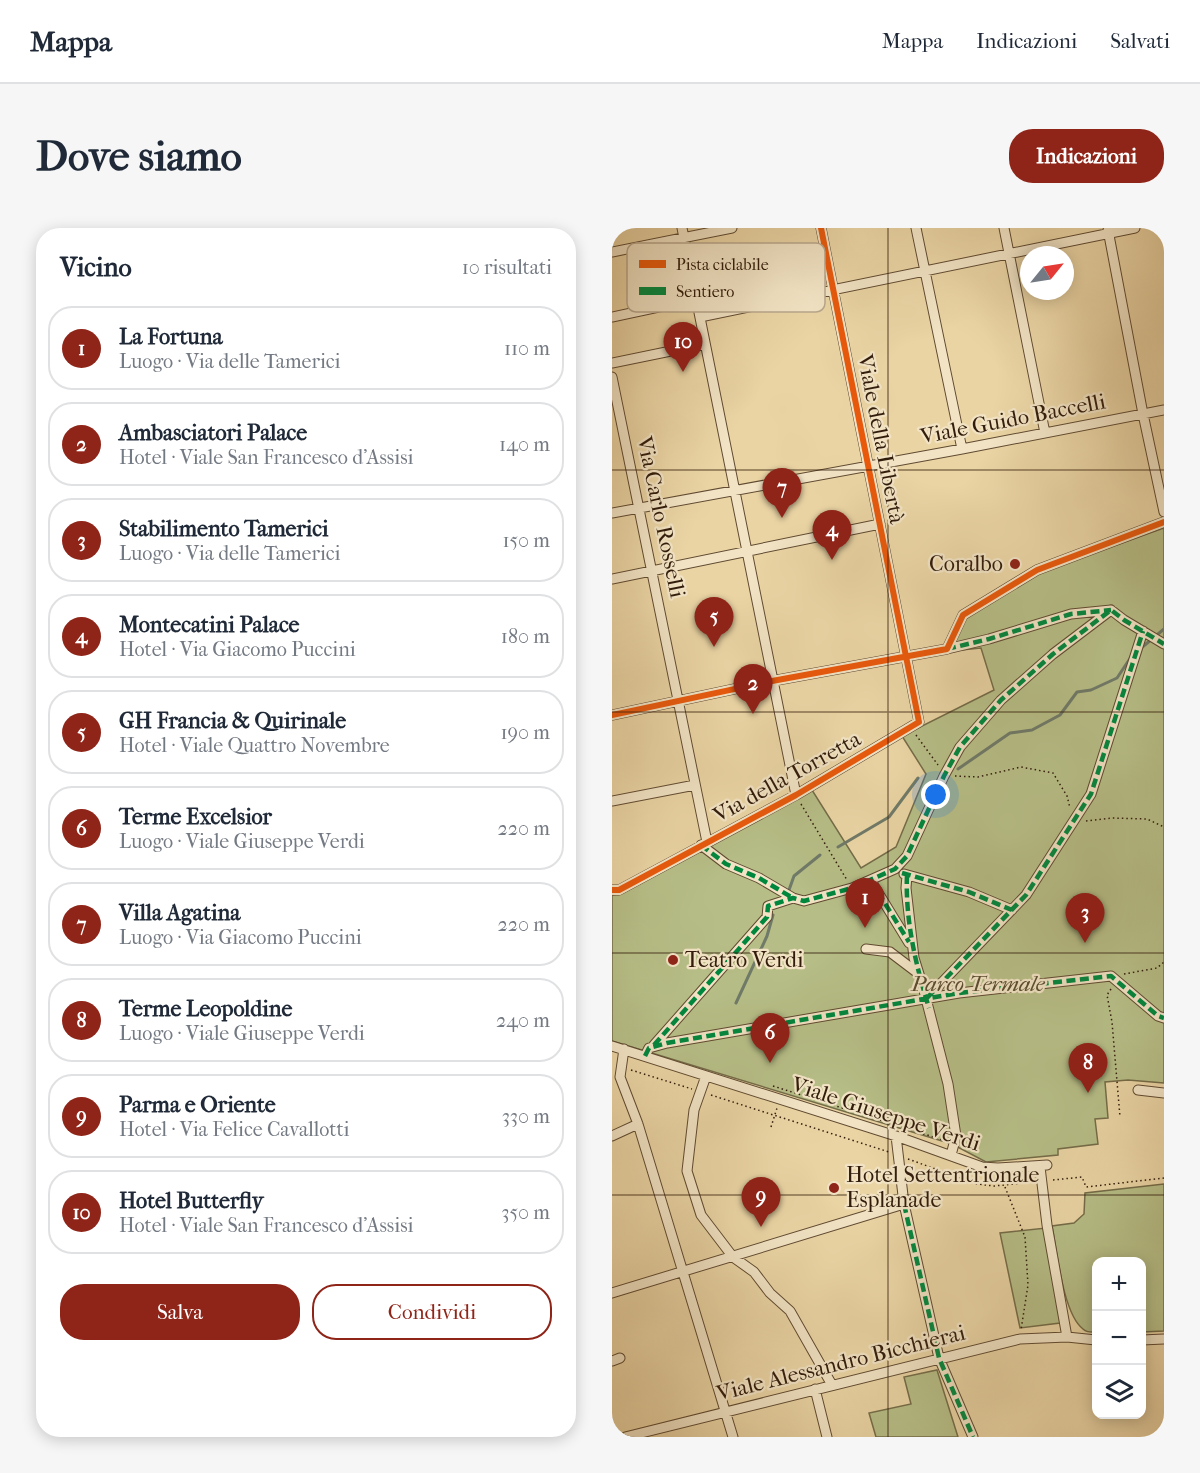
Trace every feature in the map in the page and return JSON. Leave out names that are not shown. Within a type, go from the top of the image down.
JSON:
[{"type":"street","points":[[646,243],[683,233],[732,228]]},
{"type":"street","name":"Viale della Libertà","points":[[821,228],[824,243]]},
{"type":"street","points":[[916,228],[963,449]]},
{"type":"street","points":[[1004,228],[1045,434]]},
{"type":"street","points":[[825,292],[1108,231],[1135,228]]},
{"type":"street","points":[[1108,231],[1164,512]]},
{"type":"street","points":[[612,252],[627,248]]},
{"type":"street","name":"Viale della Libertà","points":[[825,249],[907,656]]},
{"type":"street","points":[[612,316],[632,312]]},
{"type":"street","points":[[699,312],[796,795]]},
{"type":"street","points":[[700,317],[725,312]]},
{"type":"street","points":[[612,363],[705,344]]},
{"type":"street","name":"Via Carlo Rosselli","points":[[612,377],[695,785],[704,843]]},
{"type":"street","name":"Viale Guido Baccelli","points":[[612,513],[1164,410]]},
{"type":"street","points":[[946,649],[963,615],[1037,570],[1164,522]]},
{"type":"street","points":[[612,579],[880,524]]},
{"type":"street","points":[[704,843],[726,864],[759,878],[793,898],[804,901],[852,888],[895,868],[907,856],[960,747],[1001,700],[1053,654],[1111,610]]},
{"type":"street","points":[[612,715],[772,681],[946,649],[989,639],[1071,614],[1111,610],[1164,644]]},
{"type":"street","points":[[928,1004],[1026,896],[1091,794],[1143,631]]},
{"type":"street","points":[[907,656],[919,722],[910,727]]},
{"type":"street","name":"Via della Torretta","points":[[612,890],[619,890],[796,795],[910,727]]},
{"type":"street","points":[[612,801],[695,785]]},
{"type":"street","points":[[895,868],[907,875],[969,892],[1012,910]]},
{"type":"street","points":[[907,875],[906,888],[914,958]]},
{"type":"street","points":[[871,881],[907,936],[928,1004],[948,1084],[956,1136],[951,1155]]},
{"type":"street","points":[[645,1056],[649,1048],[767,917],[768,906],[793,898]]},
{"type":"street","points":[[866,949],[890,952],[919,974]]},
{"type":"street","points":[[654,1045],[928,1004],[959,993],[1114,979],[1158,1016],[1164,1018]]},
{"type":"street","name":"Viale Giuseppe Verdi","points":[[612,1046],[896,1136],[982,1167],[1044,1166],[1047,1225],[1067,1337]]},
{"type":"street","points":[[624,1049],[620,1077],[638,1124],[733,1437]]},
{"type":"street","points":[[705,1076],[693,1110],[687,1171],[701,1215],[733,1257],[754,1272],[770,1293],[790,1311],[832,1385]]},
{"type":"street","points":[[1138,1090],[1164,1093]]},
{"type":"street","points":[[612,1136],[638,1124]]},
{"type":"street","points":[[896,1136],[904,1204],[939,1358],[973,1437]]},
{"type":"street","points":[[612,1293],[904,1204]]},
{"type":"street","name":"Viale Alessandro Bicchierai","points":[[625,1437],[1020,1338],[1067,1337],[1092,1340]]},
{"type":"street","points":[[1146,1340],[1164,1339]]},
{"type":"street","points":[[815,1389],[827,1437]]},
{"type":"path","points":[[910,727],[944,776],[978,777],[1021,766],[1053,773],[1067,796],[1072,822],[1112,818],[1147,819],[1164,827]]},
{"type":"path","points":[[796,795],[852,888]]},
{"type":"path","points":[[1120,1117],[1112,1022],[1107,994],[1114,979],[1157,968],[1164,962]]},
{"type":"path","points":[[622,1067],[897,1155],[977,1184],[1005,1186],[1025,1237],[1028,1285],[1020,1338]]},
{"type":"path","points":[[771,1127],[775,1116]]},
{"type":"path","points":[[1086,1187],[1164,1178]]},
{"type":"green space","name":"Parco Termale","points":[[1164,528],[1164,1083],[1128,1080],[1105,1082],[1108,1118],[1095,1119],[1098,1144],[1058,1149],[1058,1155],[986,1162],[952,1144],[612,1041],[612,895],[623,893],[812,790],[861,868],[896,847],[926,774],[902,736],[994,690],[981,648],[950,651],[967,616],[1038,573]]},
{"type":"green space","points":[[1164,1184],[1164,1331],[1146,1332],[1146,1257],[1092,1257],[1092,1332],[1083,1329],[1076,1321],[1066,1296],[1052,1226],[1074,1223],[1084,1214],[1085,1193]]},
{"type":"green space","points":[[1046,1228],[1060,1323],[1020,1328],[1000,1233]]},
{"type":"green space","points":[[937,1370],[958,1437],[876,1437],[869,1413],[911,1404],[904,1377]]},
{"type":"waterway","points":[[1140,649],[1164,629]]},
{"type":"waterway","points":[[958,769],[1010,733],[1032,730],[1060,715],[1077,692],[1091,690],[1117,678],[1131,657]]},
{"type":"waterway","points":[[838,847],[889,817],[918,778]]},
{"type":"waterway","points":[[789,890],[794,876],[820,855]]},
{"type":"waterway","points":[[736,1003],[767,936],[773,915]]},
{"type":"marked path","points":[[947,649],[1071,614],[1111,610]]},
{"type":"marked path","points":[[654,1045],[767,917],[768,906],[793,898],[804,901],[852,888],[895,869],[907,856],[960,747],[1001,700],[1053,654],[1111,610],[1164,644]]},
{"type":"marked path","points":[[927,998],[1026,895],[1091,794],[1143,631]]},
{"type":"marked path","points":[[701,845],[726,864],[759,878],[793,898]]},
{"type":"marked path","points":[[902,873],[969,892],[1012,910]]},
{"type":"marked path","points":[[907,875],[912,943],[929,1008]]},
{"type":"marked path","points":[[871,881],[909,942]]},
{"type":"marked path","points":[[645,1056],[649,1048],[667,1043],[959,993],[1111,976],[1158,1016],[1164,1018]]},
{"type":"marked path","points":[[904,1204],[939,1358],[973,1437]]},
{"type":"cycle path","points":[[821,228],[824,243]]},
{"type":"cycle path","points":[[612,890],[619,890],[796,795],[919,722],[825,248]]},
{"type":"cycle path","points":[[612,715],[772,681],[947,649],[963,615],[1037,570],[1164,522]]},
{"type":"place","name":"Hotel Butterfly","points":[[683,372]]},
{"type":"place","name":"Villa Agatina","points":[[782,518]]},
{"type":"place","name":"Montecatini Palace","points":[[832,560]]},
{"type":"place","name":"Coralbo","points":[[1015,564]]},
{"type":"place","name":"GH Francia & Quirinale","points":[[714,647]]},
{"type":"place","name":"Ambasciatori Palace","points":[[753,714]]},
{"type":"place","name":"La Fortuna","points":[[865,928]]},
{"type":"place","name":"Stabilimento Tamerici","points":[[1085,943]]},
{"type":"place","name":"Teatro Verdi","points":[[673,960]]},
{"type":"place","name":"Terme Excelsior","points":[[770,1063]]},
{"type":"place","name":"Terme Leopoldine","points":[[1088,1093]]},
{"type":"place","name":"Hotel Settentrionale Esplanade","points":[[834,1188]]},
{"type":"place","name":"Parma e Oriente","points":[[761,1227]]}]
